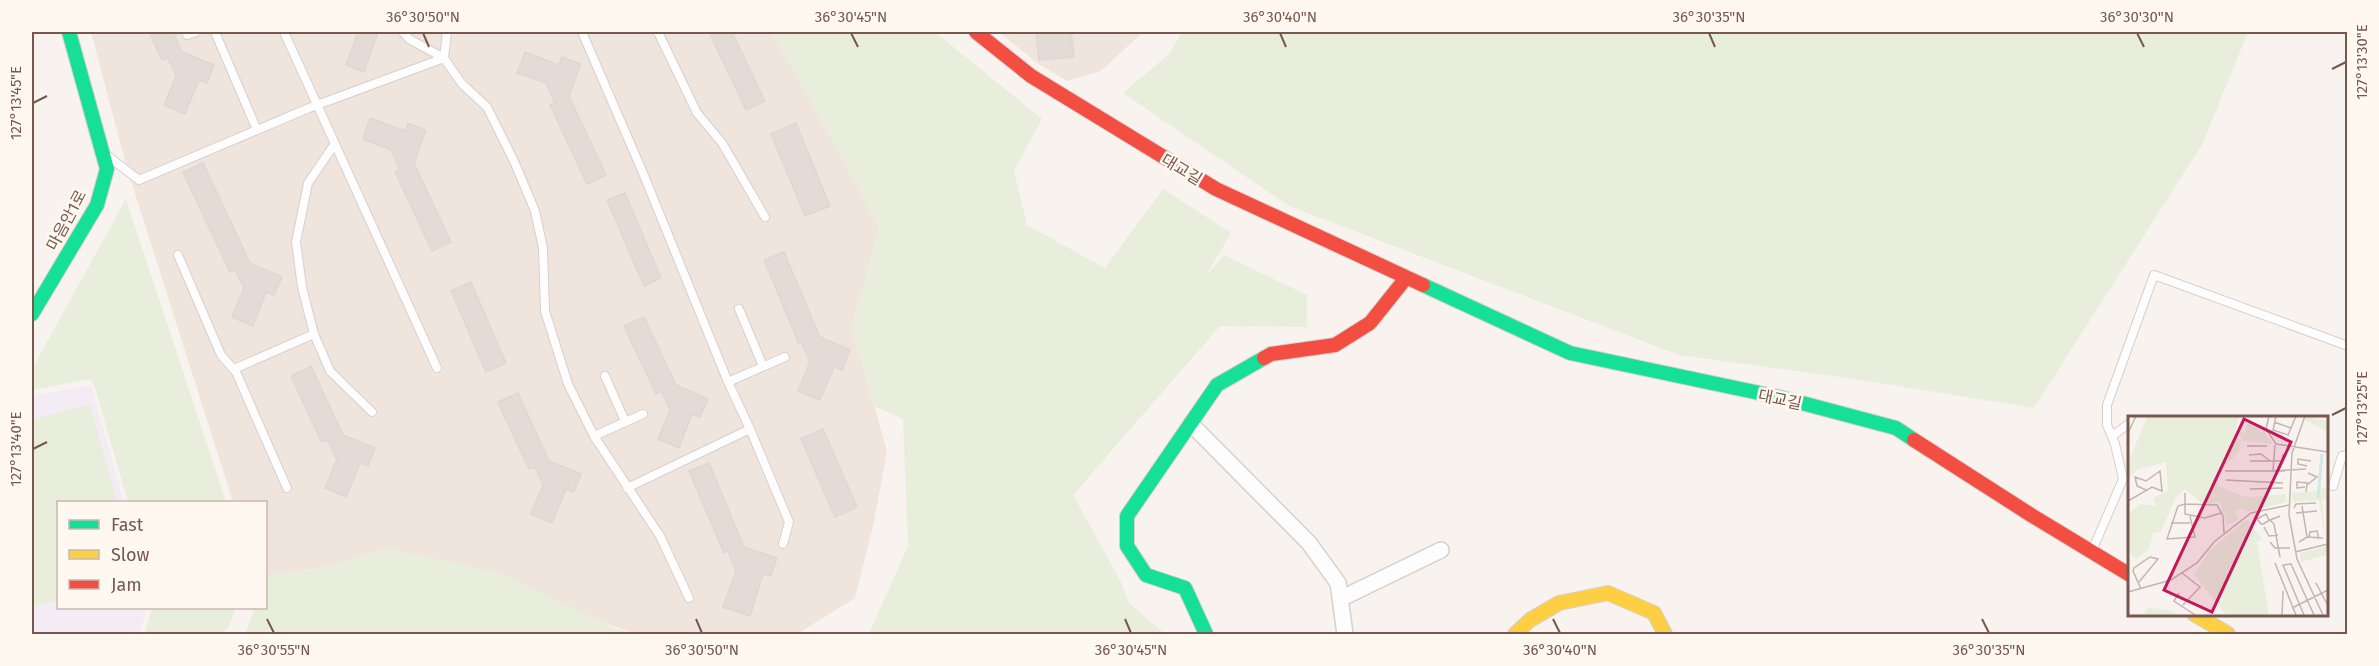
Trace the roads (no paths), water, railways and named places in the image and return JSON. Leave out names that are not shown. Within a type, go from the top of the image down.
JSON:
[{"type":"street","name":"마음안1로","points":[[32,314],[97,205],[107,169],[69,32]]},
{"type":"street","name":"대교길","points":[[976,32],[1031,76],[1216,189],[1570,353],[1783,398],[1896,428],[2128,574]]},
{"type":"street","points":[[1206,634],[1185,588],[1146,575],[1127,546],[1127,516],[1217,385],[1271,354],[1335,345],[1370,324],[1406,278]]},
{"type":"street","points":[[1191,424],[1309,543],[1338,583],[1345,634]]},
{"type":"street","points":[[1340,598],[1441,550]]},
{"type":"street","points":[[1515,634],[1530,620],[1559,603],[1608,593],[1654,613],[1665,634]]},
{"type":"street","points":[[2196,615],[2228,634]]},
{"type":"lane","points":[[188,35],[196,32]]},
{"type":"lane","points":[[215,32],[257,130]]},
{"type":"lane","points":[[284,32],[437,368]]},
{"type":"lane","points":[[403,32],[409,39],[444,58],[462,84],[487,107],[514,161],[535,211],[543,248],[545,311],[568,384],[594,436],[660,536],[689,598]]},
{"type":"lane","points":[[444,58],[447,32]]},
{"type":"lane","points":[[582,32],[789,522],[783,544]]},
{"type":"lane","points":[[658,32],[697,113],[722,143],[765,217]]},
{"type":"lane","points":[[103,152],[139,180],[316,105],[444,58]]},
{"type":"lane","points":[[334,145],[308,183],[296,242],[302,287],[314,334],[330,371],[372,412]]},
{"type":"lane","points":[[178,255],[221,355],[234,369],[287,488]]},
{"type":"lane","points":[[2091,552],[2123,479],[2107,425],[2107,405],[2154,275],[2348,345]]},
{"type":"lane","points":[[739,309],[763,366]]},
{"type":"lane","points":[[234,369],[314,334]]},
{"type":"lane","points":[[728,382],[785,357]]},
{"type":"lane","points":[[604,375],[625,421]]},
{"type":"lane","points":[[594,436],[643,414]]},
{"type":"lane","points":[[2112,436],[2128,424]]},
{"type":"lane","points":[[627,488],[750,429]]},
{"type":"lane","points":[[2333,486],[2342,456],[2348,455]]}]
